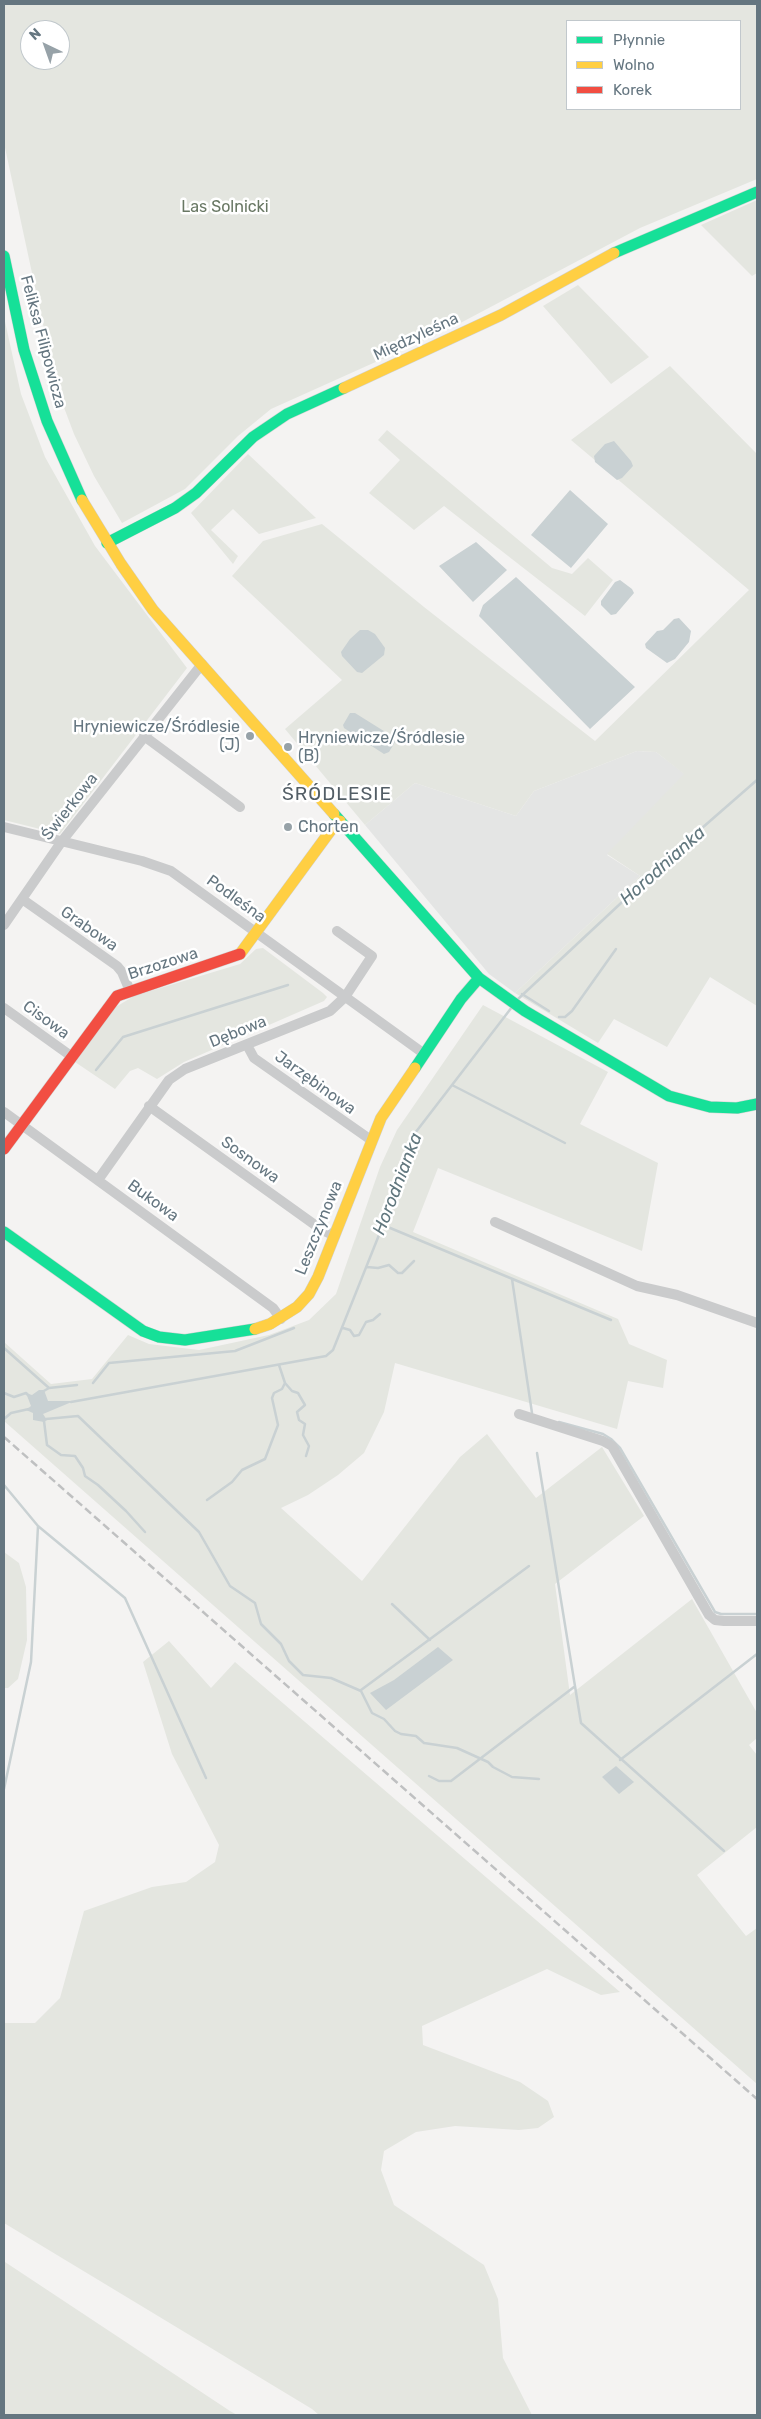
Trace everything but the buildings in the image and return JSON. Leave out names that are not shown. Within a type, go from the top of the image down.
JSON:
[{"type":"street","name":"Międzyleśna","points":[[107,543],[175,508],[196,493],[253,437],[287,414],[444,343],[645,238],[757,192]]},
{"type":"street","name":"Feliksa Filipowicza","points":[[4,256],[24,350],[47,422],[76,491],[107,543],[153,610],[455,954],[479,978],[525,1011],[669,1096],[710,1107],[737,1108],[757,1104]]},
{"type":"street","name":"Świerkowa","points":[[4,925],[62,841],[202,664]]},
{"type":"street","points":[[144,736],[240,807]]},
{"type":"street","name":"Brzozowa","points":[[4,1149],[110,1003],[118,996],[130,990],[238,956],[257,933],[331,830],[340,821]]},
{"type":"street","name":"Podleśna","points":[[4,827],[142,861],[171,871],[423,1053]]},
{"type":"street","name":"Grabowa","points":[[22,899],[117,966],[122,972],[130,990]]},
{"type":"street","name":"Dębowa","points":[[98,1180],[169,1080],[184,1069],[247,1046],[330,1011],[345,997],[372,956],[337,931]]},
{"type":"street","name":"Leszczynowa","points":[[4,1232],[126,1321],[143,1331],[159,1337],[185,1340],[204,1339],[246,1332],[281,1319],[309,1294],[318,1277],[381,1118],[423,1053],[461,999],[479,978]]},
{"type":"street","name":"Cisowa","points":[[4,1008],[71,1056]]},
{"type":"street","name":"Jarzębinowa","points":[[247,1046],[254,1058],[372,1140]]},
{"type":"street","name":"Sosnowa","points":[[149,1106],[322,1230],[335,1236]]},
{"type":"street","name":"Bukowa","points":[[4,1112],[273,1308],[281,1319]]},
{"type":"street","points":[[495,1222],[638,1286],[677,1295],[757,1323]]},
{"type":"street","points":[[519,1414],[603,1441],[612,1446],[709,1615],[715,1620],[757,1621]]},
{"type":"shaded area","points":[[614,441],[633,466],[622,478],[617,480],[595,462],[594,456],[605,444]]},
{"type":"shaded area","points":[[570,490],[608,524],[571,568],[531,535]]},
{"type":"shaded area","points":[[476,542],[507,570],[473,602],[439,566]]},
{"type":"shaded area","points":[[516,577],[635,687],[590,729],[479,616],[483,605]]},
{"type":"shaded area","points":[[620,580],[632,589],[634,593],[616,614],[611,615],[601,605],[601,601],[615,582]]},
{"type":"shaded area","points":[[679,618],[691,631],[689,642],[675,659],[667,663],[646,648],[645,644],[657,631],[663,630],[674,619]]},
{"type":"shaded area","points":[[360,630],[368,630],[375,634],[385,648],[384,655],[362,673],[357,672],[342,656],[341,652],[350,639]]},
{"type":"shaded area","points":[[350,713],[355,713],[395,738],[395,742],[389,752],[384,754],[344,728],[343,725]]},
{"type":"shaded area","points":[[637,751],[656,752],[685,774],[607,855],[640,876],[515,993],[489,974],[365,825],[415,783],[516,816],[534,791]]},
{"type":"shaded area","points":[[39,1390],[44,1390],[48,1401],[74,1401],[43,1414],[47,1420],[44,1422],[33,1420],[33,1413],[26,1410],[31,1406],[26,1393],[32,1395]]},
{"type":"shaded area","points":[[438,1647],[453,1660],[386,1710],[370,1693],[394,1680]]},
{"type":"shaded area","points":[[616,1766],[634,1782],[619,1794],[602,1777]]},
{"type":"green space","name":"Las Solnicki","points":[[4,4],[757,4],[757,179],[640,228],[449,329],[271,409],[238,436],[185,489],[122,523],[94,476],[74,434],[57,389],[4,143]]},
{"type":"green space","points":[[757,200],[757,273],[752,276],[701,225]]},
{"type":"green space","points":[[578,285],[649,357],[611,384],[543,306]]},
{"type":"green space","points":[[4,317],[21,394],[45,457],[95,546],[187,668],[60,834],[4,820]]},
{"type":"green space","points":[[670,366],[757,454],[757,1006],[710,977],[667,1047],[614,1019],[598,1043],[515,993],[640,876],[607,854],[684,774],[656,752],[637,751],[534,791],[516,816],[415,783],[365,825],[285,729],[342,680],[232,576],[263,541],[322,524],[424,607],[595,741],[749,590],[571,440]]},
{"type":"green space","points":[[387,430],[552,568],[572,574],[588,558],[613,580],[585,616],[444,506],[414,530],[369,493],[400,460],[378,440]]},
{"type":"green space","points":[[248,454],[316,518],[259,534],[233,509],[211,530],[238,556],[233,564],[191,513]]},
{"type":"green space","points":[[263,948],[323,993],[327,997],[324,1001],[184,1062],[157,1079],[138,1068],[130,1071],[115,1089],[75,1062],[114,1008],[134,996],[240,964],[256,949]]},
{"type":"green space","points":[[483,1005],[608,1072],[580,1124],[658,1163],[642,1251],[438,1168],[413,1232],[618,1319],[629,1344],[667,1360],[663,1388],[628,1381],[617,1429],[395,1363],[384,1412],[364,1453],[338,1475],[308,1495],[281,1508],[362,1581],[460,1457],[487,1434],[536,1498],[602,1447],[644,1516],[555,1584],[570,1695],[692,1599],[757,1713],[757,1738],[749,1745],[757,1755],[757,1827],[697,1875],[746,1936],[757,1928],[757,2084],[4,1421],[4,1342],[51,1384],[92,1379],[128,1335],[149,1344],[199,1350],[269,1335],[309,1320],[336,1294],[380,1167],[397,1130]]},
{"type":"green space","points":[[4,1552],[19,1563],[26,1587],[27,1640],[18,1679],[8,1688],[4,1688]]},
{"type":"green space","points":[[169,1641],[211,1688],[235,1662],[620,1992],[601,1995],[547,1969],[422,2026],[423,2045],[520,2082],[548,2101],[554,2117],[538,2128],[519,2130],[455,2126],[416,2132],[384,2151],[381,2170],[394,2205],[484,2265],[498,2299],[503,2358],[532,2415],[319,2415],[4,2223],[4,2023],[35,2023],[60,1998],[84,1911],[152,1887],[186,1882],[215,1862],[219,1845],[172,1754],[143,1662]]},
{"type":"green space","points":[[5,2262],[230,2411],[237,2415],[4,2415]]},
{"type":"waterway","name":"Horodnianka","points":[[517,1000],[694,835],[757,780]]},
{"type":"waterway","points":[[559,1017],[565,1017],[572,1011],[616,949]]},
{"type":"waterway","points":[[96,1070],[123,1037],[288,985]]},
{"type":"waterway","points":[[522,994],[549,1011]]},
{"type":"waterway","name":"Horodnianka","points":[[71,1402],[326,1356],[333,1350],[383,1225],[412,1137],[512,1007]]},
{"type":"waterway","points":[[452,1085],[565,1143]]},
{"type":"waterway","points":[[383,1225],[611,1320]]},
{"type":"waterway","points":[[367,1267],[378,1268],[389,1265],[398,1273],[402,1273],[414,1261]]},
{"type":"waterway","points":[[512,1279],[532,1413]]},
{"type":"waterway","points":[[343,1328],[350,1330],[354,1336],[359,1335],[366,1322],[373,1320],[380,1314]]},
{"type":"waterway","points":[[93,1383],[109,1363],[235,1351],[294,1328]]},
{"type":"waterway","points":[[4,1348],[49,1388]]},
{"type":"waterway","points":[[207,1500],[232,1482],[242,1470],[265,1459],[278,1425],[272,1398],[274,1393],[282,1389],[285,1383],[279,1365]]},
{"type":"waterway","points":[[285,1383],[292,1391],[298,1393],[305,1405],[297,1412],[299,1420],[305,1424],[303,1435],[309,1446],[306,1456]]},
{"type":"waterway","points":[[42,1392],[49,1388],[77,1385]]},
{"type":"waterway","points":[[4,1393],[14,1397],[26,1393],[28,1395]]},
{"type":"waterway","name":"Horodnianka","points":[[4,1419],[11,1413],[29,1409]]},
{"type":"waterway","points":[[46,1419],[78,1416],[199,1532],[230,1586],[255,1603],[261,1624],[281,1644],[289,1661],[303,1675],[331,1678],[361,1691],[372,1713],[384,1719],[395,1731],[401,1734],[416,1736],[424,1743],[457,1748],[488,1762],[493,1767],[512,1777],[539,1779]]},
{"type":"waterway","points":[[44,1421],[47,1445],[61,1455],[75,1456],[83,1468],[85,1476],[98,1485],[126,1511],[145,1532]]},
{"type":"waterway","points":[[559,1422],[603,1434],[620,1448],[715,1612],[721,1614],[756,1614]]},
{"type":"waterway","points":[[537,1453],[581,1723],[724,1851]]},
{"type":"waterway","points":[[4,1485],[38,1526],[31,1662],[4,1789]]},
{"type":"waterway","points":[[38,1526],[125,1598],[206,1778]]},
{"type":"waterway","points":[[361,1690],[529,1566]]},
{"type":"waterway","points":[[392,1604],[430,1640]]},
{"type":"waterway","points":[[620,1760],[757,1654]]},
{"type":"waterway","points":[[429,1776],[439,1781],[451,1781],[574,1687]]},
{"type":"railway","points":[[4,1437],[757,2099]]},
{"type":"traffic: fast","points":[[614,253],[757,192]]},
{"type":"traffic: fast","points":[[4,256],[24,350],[47,421],[82,500]]},
{"type":"traffic: fast","points":[[107,543],[175,508],[196,493],[253,437],[287,414],[344,388]]},
{"type":"traffic: fast","points":[[334,814],[479,978],[525,1011],[669,1096],[710,1107],[737,1108],[757,1104]]},
{"type":"traffic: fast","points":[[415,1068],[461,999],[479,978]]},
{"type":"traffic: fast","points":[[4,1232],[143,1331],[159,1337],[185,1340],[255,1329]]},
{"type":"traffic: slow","points":[[344,388],[501,315],[614,253]]},
{"type":"traffic: slow","points":[[82,500],[121,564],[153,610],[334,814]]},
{"type":"traffic: slow","points":[[240,954],[331,830],[340,821]]},
{"type":"traffic: slow","points":[[255,1329],[270,1324],[297,1307],[309,1294],[318,1277],[381,1118],[415,1068]]},
{"type":"traffic: jam","points":[[4,1149],[117,996],[240,954]]},
{"type":"place","name":"Hryniewicze/Śródlesie (J)","points":[[250,736]]},
{"type":"place","name":"Hryniewicze/Śródlesie (B)","points":[[288,747]]},
{"type":"place","name":"Chorten","points":[[288,827]]},
{"type":"district","name":"ŚRÓDLESIE","points":[[337,795]]}]
